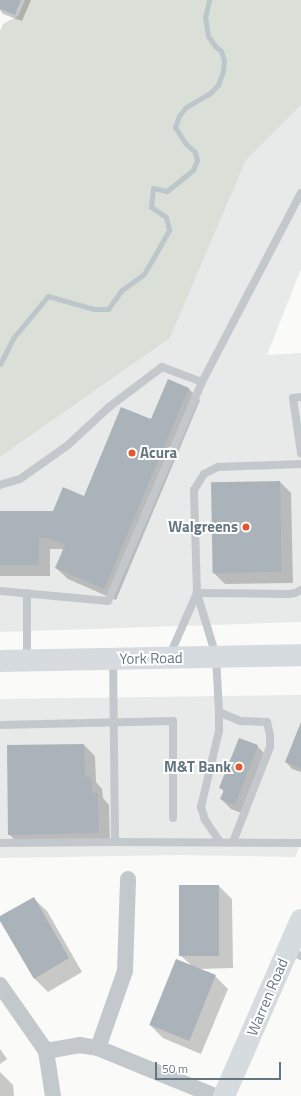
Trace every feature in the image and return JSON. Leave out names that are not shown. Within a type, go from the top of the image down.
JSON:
[{"type":"main road","points":[[291,655],[301,644]]},
{"type":"main road","name":"York Road","points":[[0,661],[291,655]]},
{"type":"main road","name":"Warren Road","points":[[224,1096],[294,953],[301,920]]},
{"type":"street","points":[[98,1048],[125,971],[128,879]]},
{"type":"street","points":[[0,985],[46,1051],[53,1096]]},
{"type":"street","points":[[46,1051],[79,1045],[98,1048],[215,1096]]},
{"type":"lane","points":[[0,591],[108,601],[202,382],[301,193]]},
{"type":"lane","points":[[0,485],[20,479],[68,445],[109,407],[162,367],[202,382]]},
{"type":"lane","points":[[301,397],[293,398],[301,453]]},
{"type":"lane","points":[[220,842],[205,820],[201,807],[219,731],[219,712],[216,656],[197,593],[194,490],[204,474],[218,467],[301,464]]},
{"type":"lane","points":[[197,593],[288,594],[301,590]]},
{"type":"lane","points":[[27,593],[27,660]]},
{"type":"lane","points":[[169,657],[197,593]]},
{"type":"lane","points":[[113,658],[115,842]]},
{"type":"lane","points":[[219,712],[240,721],[267,722],[270,735],[270,747],[233,842]]},
{"type":"lane","points":[[0,725],[173,721],[173,818]]},
{"type":"lane","points":[[0,844],[115,842],[301,842]]},
{"type":"shaded area","points":[[25,0],[301,0],[301,105],[246,160],[170,338],[0,457],[0,31],[3,24],[18,16]]},
{"type":"shaded area","points":[[301,105],[301,269],[267,355],[301,353],[301,622],[0,632],[0,457],[170,338],[246,160]]},
{"type":"shaded area","points":[[301,695],[301,842],[295,857],[178,855],[0,858],[0,699]]},
{"type":"building","points":[[0,0],[21,0],[15,15],[0,9]]},
{"type":"building","name":"Acura","points":[[168,379],[189,388],[104,589],[55,568],[65,545],[49,538],[39,538],[39,565],[0,565],[0,511],[53,511],[63,487],[84,496],[121,407],[151,419]]},
{"type":"building","name":"Walgreens","points":[[280,481],[282,572],[213,573],[211,482]]},
{"type":"building","points":[[301,722],[301,769],[285,762]]},
{"type":"building","name":"M&T Bank","points":[[239,738],[258,745],[235,805],[220,799],[224,790],[219,788]]},
{"type":"building","points":[[84,744],[85,777],[91,777],[92,793],[98,793],[99,833],[8,835],[7,745]]},
{"type":"building","points":[[179,885],[219,885],[219,956],[179,956]]},
{"type":"building","points":[[34,897],[69,958],[34,979],[0,921],[0,916]]},
{"type":"building","points":[[176,959],[216,975],[189,1041],[149,1025]]},
{"type":"waterway","points":[[0,364],[14,337],[48,296],[94,309],[108,309],[122,290],[144,274],[159,248],[169,230],[166,217],[151,207],[153,188],[167,191],[193,170],[197,160],[195,152],[186,144],[175,127],[179,116],[186,107],[210,93],[218,85],[223,71],[224,60],[221,51],[215,46],[208,36],[205,18],[209,0]]},
{"type":"place","name":"Acura","points":[[132,453]]},
{"type":"place","name":"Walgreens","points":[[246,527]]},
{"type":"place","name":"M&T Bank","points":[[239,767]]}]
